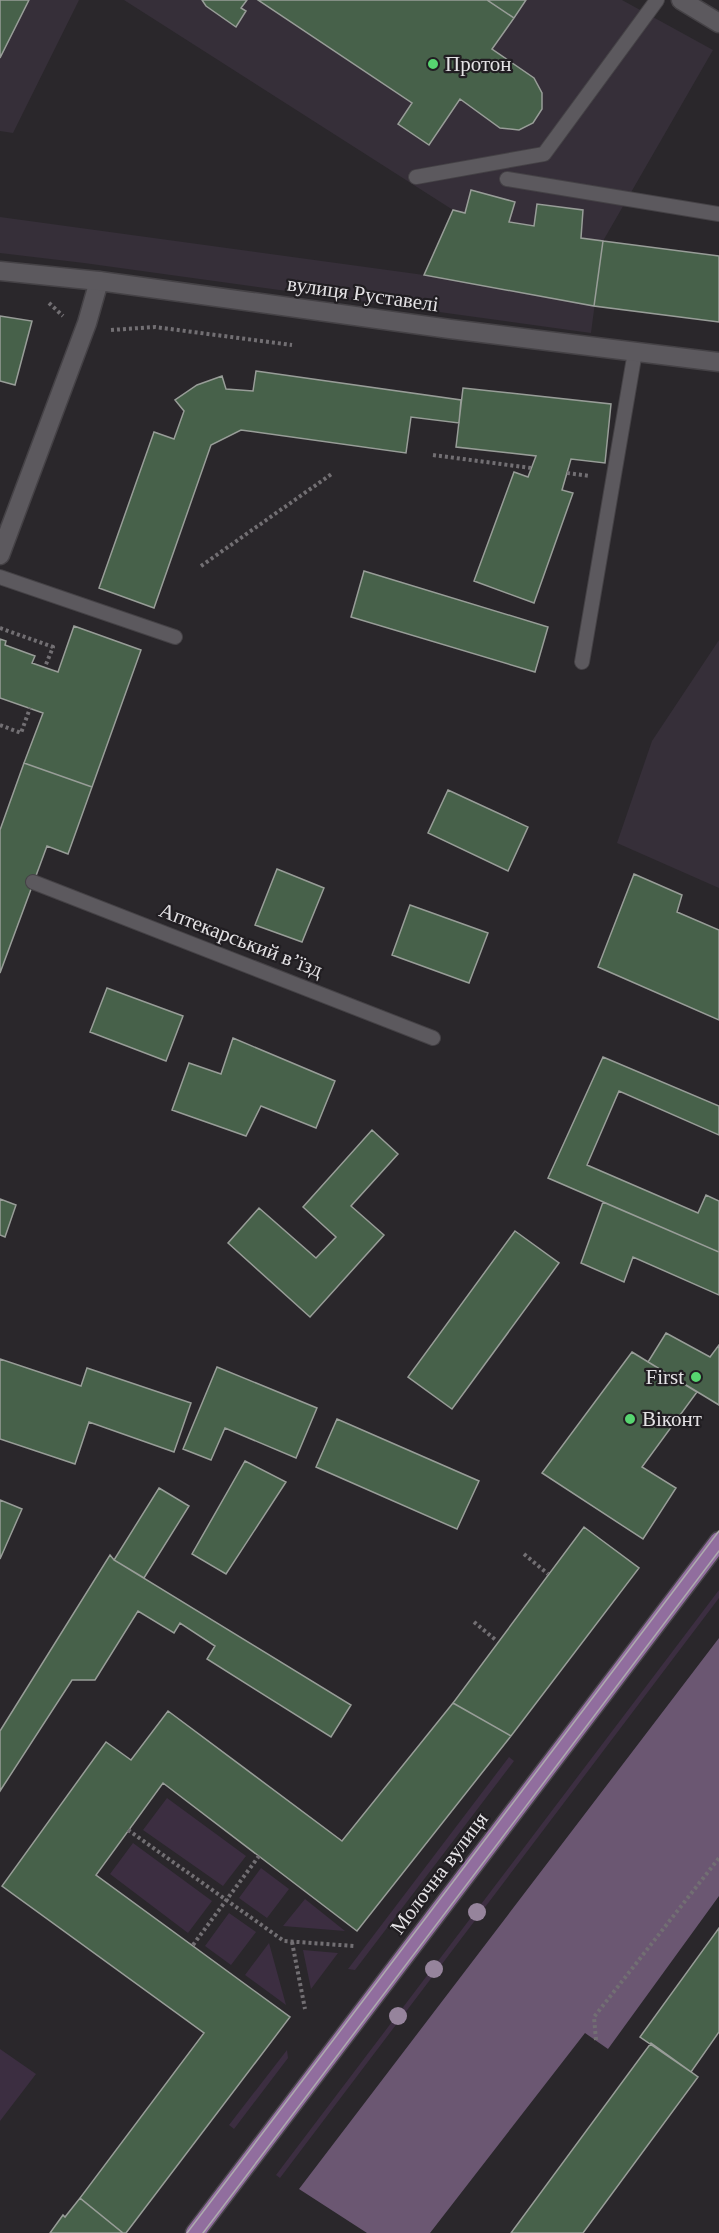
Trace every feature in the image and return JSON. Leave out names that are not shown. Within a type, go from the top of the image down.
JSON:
[{"type":"main road","name":"Молочна вулиця","points":[[195,2233],[719,1541]]},
{"type":"street","points":[[681,0],[719,23]]},
{"type":"street","name":"вулиця Руставелі","points":[[0,271],[99,281],[719,362]]},
{"type":"street","points":[[0,555],[87,323],[99,281]]},
{"type":"lane","points":[[416,177],[544,154],[657,0]]},
{"type":"lane","points":[[507,179],[719,214]]},
{"type":"lane","points":[[582,662],[635,352]]},
{"type":"lane","points":[[0,577],[175,637]]},
{"type":"lane","name":"Аптекарський в’їзд","points":[[33,882],[433,1038]]},
{"type":"path","points":[[48,302],[60,315],[113,331],[155,327],[292,345]]},
{"type":"path","points":[[434,455],[531,468]]},
{"type":"path","points":[[201,566],[333,473]]},
{"type":"path","points":[[0,628],[53,647],[45,667]]},
{"type":"path","points":[[0,725],[21,733],[30,708]]},
{"type":"path","points":[[524,1554],[548,1574]]},
{"type":"path","points":[[474,1622],[497,1641]]},
{"type":"path","points":[[128,1830],[284,1941],[354,1946]]},
{"type":"path","points":[[193,1945],[260,1856]]},
{"type":"path","points":[[596,2040],[594,2018],[719,1858]]},
{"type":"path","points":[[292,1942],[305,2009]]},
{"type":"shaded area","points":[[0,0],[79,0],[13,133],[0,131]]},
{"type":"shaded area","points":[[124,0],[622,0],[713,50],[603,241],[591,333],[0,253],[0,217],[424,275],[453,210]]},
{"type":"shaded area","points":[[719,640],[719,888],[617,843],[652,741]]},
{"type":"shaded area","points":[[719,1590],[719,1598],[280,2178],[276,2175]]},
{"type":"shaded area","points":[[719,1638],[719,1896],[608,2049],[585,2033],[430,2233],[367,2233],[299,2189]]},
{"type":"shaded area","points":[[509,1757],[514,1761],[355,1970],[348,1969]]},
{"type":"shaded area","points":[[167,1798],[246,1856],[223,1886],[143,1830]]},
{"type":"shaded area","points":[[133,1843],[212,1901],[188,1933],[110,1874]]},
{"type":"shaded area","points":[[261,1868],[289,1889],[267,1918],[239,1898]]},
{"type":"shaded area","points":[[305,1899],[345,1931],[283,1926]]},
{"type":"shaded area","points":[[229,1913],[256,1932],[231,1965],[205,1946]]},
{"type":"shaded area","points":[[269,1943],[286,2005],[245,1975]]},
{"type":"shaded area","points":[[303,1950],[338,1953],[311,1989]]},
{"type":"shaded area","points":[[0,2049],[36,2074],[0,2121]]},
{"type":"shaded area","points":[[287,2050],[288,2058],[234,2129],[229,2125]]},
{"type":"building","points":[[0,0],[29,0],[0,58]]},
{"type":"building","points":[[202,0],[247,0],[241,8],[246,11],[236,27],[206,6]]},
{"type":"building","name":"Протон","points":[[258,0],[487,0],[514,18],[492,49],[534,78],[542,93],[542,109],[533,123],[519,130],[500,128],[460,99],[429,145],[398,124],[412,103]]},
{"type":"building","name":"Протон","points":[[487,0],[526,0],[514,18]]},
{"type":"building","points":[[471,190],[515,202],[509,222],[534,226],[537,204],[583,210],[581,238],[603,241],[594,306],[424,275],[453,210],[465,213]]},
{"type":"building","points":[[603,241],[719,256],[719,322],[594,306]]},
{"type":"building","points":[[0,316],[32,321],[15,385],[0,381]]},
{"type":"building","points":[[256,371],[461,400],[459,423],[411,417],[406,453],[241,430],[211,445],[154,608],[99,588],[154,432],[174,439],[184,411],[175,400],[197,385],[222,376],[226,389],[253,391]]},
{"type":"building","points":[[463,388],[611,404],[605,463],[571,459],[562,490],[573,493],[534,603],[474,581],[514,472],[528,477],[536,456],[456,447]]},
{"type":"building","points":[[364,571],[548,627],[535,672],[351,617]]},
{"type":"building","points":[[74,626],[141,650],[92,787],[24,763],[43,713],[0,698],[0,639],[6,641],[5,645],[35,656],[32,663],[58,672]]},
{"type":"building","points":[[24,763],[92,787],[68,854],[47,846],[0,973],[0,830]]},
{"type":"building","points":[[448,790],[528,827],[508,871],[428,833]]},
{"type":"building","points":[[277,869],[324,888],[302,942],[255,925]]},
{"type":"building","points":[[634,874],[682,895],[677,912],[719,930],[719,1020],[598,967]]},
{"type":"building","points":[[410,905],[488,933],[469,983],[392,955]]},
{"type":"building","points":[[107,988],[183,1016],[166,1061],[90,1032]]},
{"type":"building","points":[[233,1038],[335,1081],[316,1128],[261,1106],[246,1136],[172,1110],[189,1063],[221,1074]]},
{"type":"building","points":[[603,1057],[719,1106],[719,1135],[619,1091],[587,1165],[698,1213],[706,1195],[719,1201],[719,1252],[548,1178]]},
{"type":"building","points":[[372,1130],[398,1154],[351,1206],[384,1235],[310,1317],[228,1243],[259,1208],[316,1258],[336,1237],[303,1207]]},
{"type":"building","points":[[0,1199],[16,1205],[5,1237],[0,1235]]},
{"type":"building","points":[[603,1202],[719,1252],[719,1295],[633,1257],[624,1282],[581,1263]]},
{"type":"building","points":[[515,1231],[559,1263],[452,1409],[408,1377]]},
{"type":"building","name":"First","points":[[666,1333],[710,1357],[719,1345],[719,1405],[648,1362]]},
{"type":"building","name":"Віконт","points":[[632,1352],[697,1392],[642,1467],[676,1488],[643,1539],[542,1473]]},
{"type":"building","points":[[0,1359],[81,1386],[87,1368],[191,1403],[174,1452],[89,1422],[75,1464],[0,1439]]},
{"type":"building","points":[[217,1367],[317,1408],[296,1458],[225,1428],[211,1460],[183,1449]]},
{"type":"building","points":[[337,1419],[479,1481],[457,1529],[316,1467]]},
{"type":"building","points":[[245,1461],[286,1482],[226,1574],[192,1554]]},
{"type":"building","points":[[159,1488],[189,1506],[144,1578],[114,1560]]},
{"type":"building","points":[[0,1500],[22,1509],[0,1559]]},
{"type":"building","points":[[584,1527],[639,1568],[511,1736],[453,1703]]},
{"type":"building","points":[[110,1555],[114,1560],[351,1705],[331,1737],[207,1659],[215,1646],[180,1623],[174,1633],[138,1611],[95,1680],[72,1680],[0,1791],[0,1731]]},
{"type":"building","points":[[453,1703],[511,1736],[357,1931],[163,1783],[96,1875],[290,2017],[126,2233],[123,2233],[80,2198],[204,2033],[2,1886],[106,1742],[131,1760],[168,1711],[342,1841]]},
{"type":"building","points":[[719,1928],[719,2032],[691,2072],[640,2037]]},
{"type":"building","points":[[651,2043],[698,2077],[583,2233],[511,2233]]},
{"type":"building","points":[[80,2198],[123,2233],[50,2233],[63,2215],[65,2217]]},
{"type":"tram line","points":[[187,2233],[719,1531]]},
{"type":"tram line","points":[[203,2233],[719,1551]]},
{"type":"place","name":"Протон","points":[[433,64]]},
{"type":"place","name":"First","points":[[696,1377]]},
{"type":"place","name":"Віконт","points":[[630,1419]]}]
